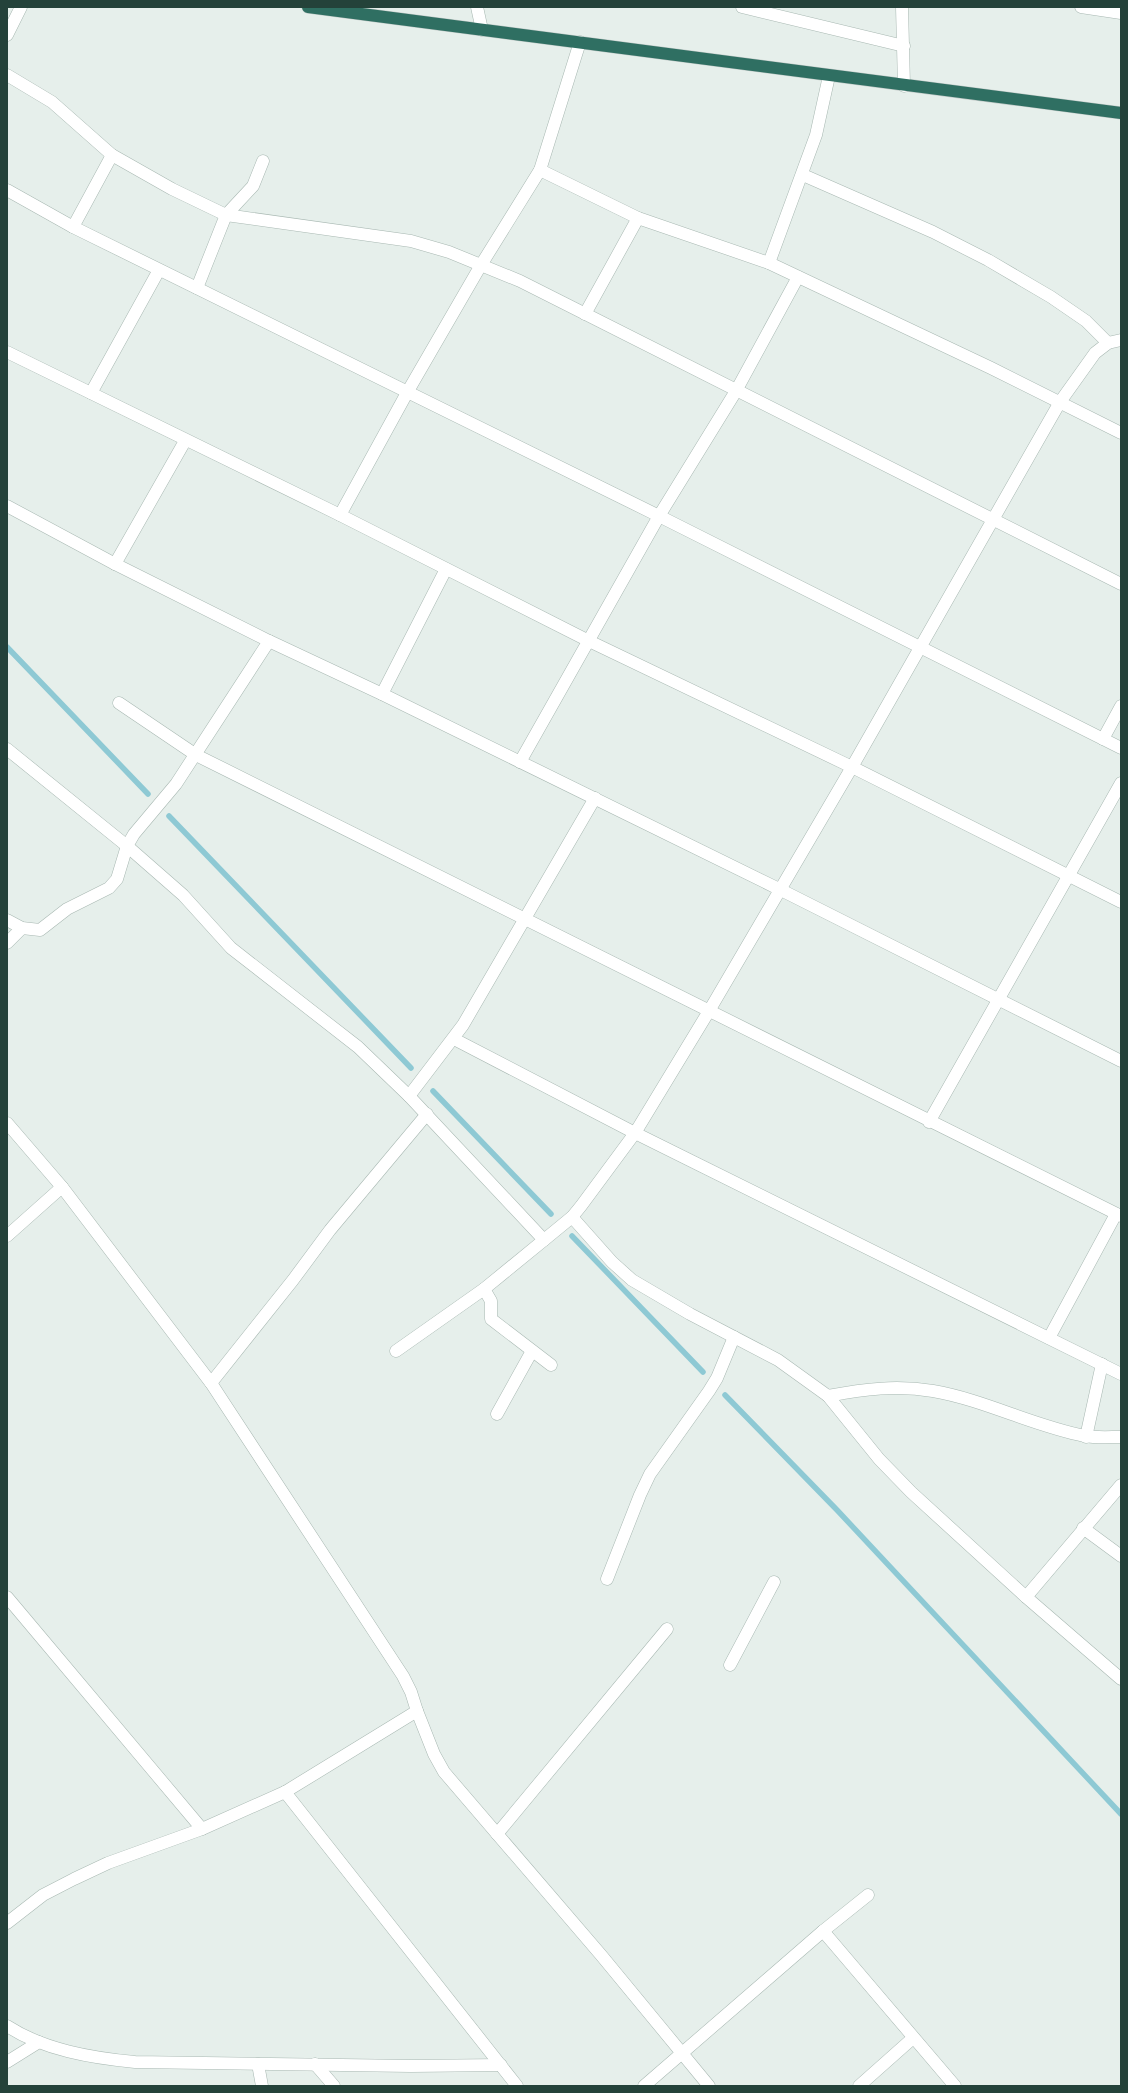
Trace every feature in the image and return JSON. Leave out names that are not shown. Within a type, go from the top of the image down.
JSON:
[{"type":"highway","points":[[308,7],[904,86],[1121,113]]},
{"type":"street","points":[[7,35],[20,7]]},
{"type":"street","points":[[477,7],[482,30]]},
{"type":"street","points":[[742,7],[904,46]]},
{"type":"street","points":[[902,7],[904,86]]},
{"type":"street","points":[[1081,7],[1098,8],[1121,13]]},
{"type":"street","points":[[340,515],[408,391],[481,265],[540,170],[580,42]]},
{"type":"street","points":[[7,74],[52,102],[112,155],[172,189],[226,215],[411,241],[449,252],[520,281],[1121,584]]},
{"type":"street","points":[[769,264],[803,175],[816,135],[829,76]]},
{"type":"street","points":[[73,228],[112,155]]},
{"type":"street","points":[[197,288],[226,215],[252,186],[263,161]]},
{"type":"street","points":[[540,170],[638,218],[769,264],[798,277],[1060,402],[1121,433]]},
{"type":"street","points":[[803,175],[926,228],[988,260],[1051,297],[1086,321],[1108,343]]},
{"type":"street","points":[[7,190],[73,228],[408,391],[1121,748]]},
{"type":"street","points":[[585,314],[638,218]]},
{"type":"street","points":[[91,393],[159,270]]},
{"type":"street","points":[[520,762],[659,516],[736,391],[798,277]]},
{"type":"street","points":[[396,1351],[484,1289],[572,1216],[635,1133],[852,767],[1060,402],[1095,353],[1108,343],[1121,340]]},
{"type":"street","points":[[7,352],[185,441],[340,515],[589,641],[852,767],[1066,876],[1121,902]]},
{"type":"street","points":[[115,564],[185,441]]},
{"type":"street","points":[[7,506],[115,564],[269,641],[382,694],[595,798],[998,998],[1121,1061]]},
{"type":"street","points":[[382,694],[446,569]]},
{"type":"street","points":[[7,920],[22,928],[40,930],[67,909],[109,888],[117,879],[127,846],[134,834],[176,784],[269,641]]},
{"type":"street","points":[[119,703],[196,755],[526,918],[929,1122],[1119,1215],[1050,1338]]},
{"type":"street","points":[[1103,739],[1121,706]]},
{"type":"street","points":[[7,749],[127,846],[183,895],[231,948],[348,1038],[427,1114],[544,1240]]},
{"type":"street","points":[[929,1122],[1066,876],[1121,783]]},
{"type":"street","points":[[409,1096],[454,1038],[526,918],[595,798]]},
{"type":"street","points":[[7,943],[22,928]]},
{"type":"street","points":[[454,1038],[635,1133],[1121,1374]]},
{"type":"street","points":[[211,1383],[293,1280],[330,1230],[427,1114]]},
{"type":"street","points":[[7,1122],[62,1187],[211,1383],[403,1676],[412,1692],[417,1711],[434,1754],[444,1772],[601,1955],[708,2086]]},
{"type":"street","points":[[7,1236],[62,1187]]},
{"type":"street","points":[[572,1216],[612,1262],[632,1280],[778,1360],[828,1396],[879,1459],[911,1492],[1026,1597],[1121,1679]]},
{"type":"street","points":[[484,1289],[491,1301],[491,1319],[551,1365]]},
{"type":"street","points":[[607,1579],[640,1495],[650,1474],[717,1378],[734,1337]]},
{"type":"street","points":[[497,1414],[532,1351]]},
{"type":"street","points":[[1086,1437],[1102,1364]]},
{"type":"street","points":[[828,1396],[865,1389],[893,1387],[935,1391],[985,1405],[1041,1425],[1086,1437],[1121,1437]]},
{"type":"street","points":[[1026,1597],[1121,1485]]},
{"type":"street","points":[[1083,1528],[1121,1556]]},
{"type":"street","points":[[730,1665],[774,1582]]},
{"type":"street","points":[[8,1600],[202,1829]]},
{"type":"street","points":[[497,1834],[667,1629]]},
{"type":"street","points":[[7,1923],[43,1895],[74,1879],[108,1863],[202,1829],[285,1792],[417,1711]]},
{"type":"street","points":[[285,1792],[517,2086]]},
{"type":"street","points":[[644,2086],[823,1931],[868,1895]]},
{"type":"street","points":[[823,1931],[955,2086]]},
{"type":"street","points":[[7,2026],[39,2042],[68,2051],[102,2059],[135,2062],[411,2066],[501,2065]]},
{"type":"street","points":[[859,2086],[913,2038]]},
{"type":"street","points":[[7,2062],[39,2042]]},
{"type":"street","points":[[258,2064],[262,2086]]},
{"type":"street","points":[[315,2064],[334,2086]]},
{"type":"waterway","points":[[7,647],[148,794]]},
{"type":"waterway","points":[[169,816],[411,1068]]},
{"type":"waterway","points":[[433,1091],[551,1214]]},
{"type":"waterway","points":[[572,1236],[703,1372]]},
{"type":"waterway","points":[[725,1395],[837,1510],[1121,1814]]}]
